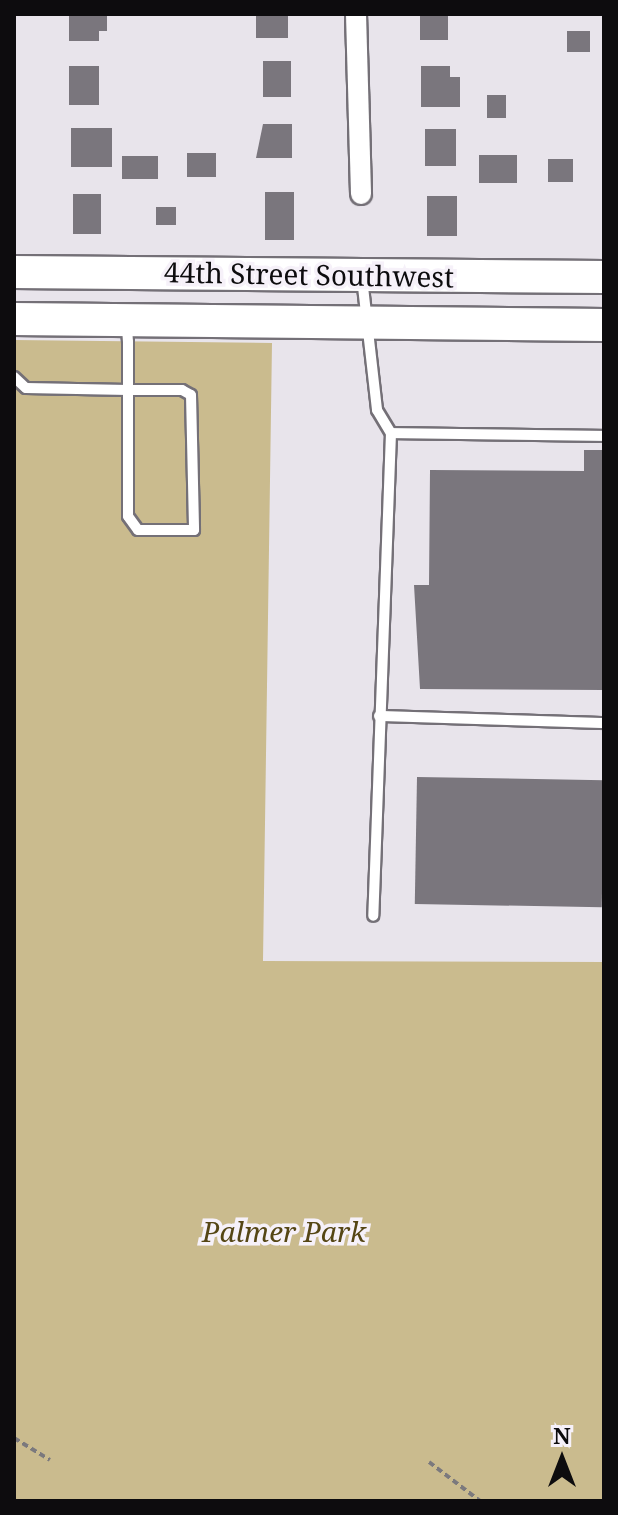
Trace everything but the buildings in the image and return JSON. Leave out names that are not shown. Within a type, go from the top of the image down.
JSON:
[{"type":"main road","name":"44th Street Southwest","points":[[14,272],[604,277]]},
{"type":"main road","name":"44th Street Southwest","points":[[14,319],[604,325]]},
{"type":"street","points":[[356,14],[361,194]]},
{"type":"lane","points":[[362,276],[363,322],[377,410],[391,433],[373,916]]},
{"type":"lane","points":[[14,377],[26,388],[128,390],[191,395],[194,530],[138,530],[128,516],[128,390],[127,319]]},
{"type":"lane","points":[[391,433],[604,436]]},
{"type":"lane","points":[[379,716],[604,723]]},
{"type":"path","points":[[14,1438],[50,1460]]},
{"type":"path","points":[[429,1462],[480,1501]]},
{"type":"green space","name":"Palmer Park","points":[[14,340],[272,343],[263,961],[604,962],[604,1501],[14,1501]]}]
